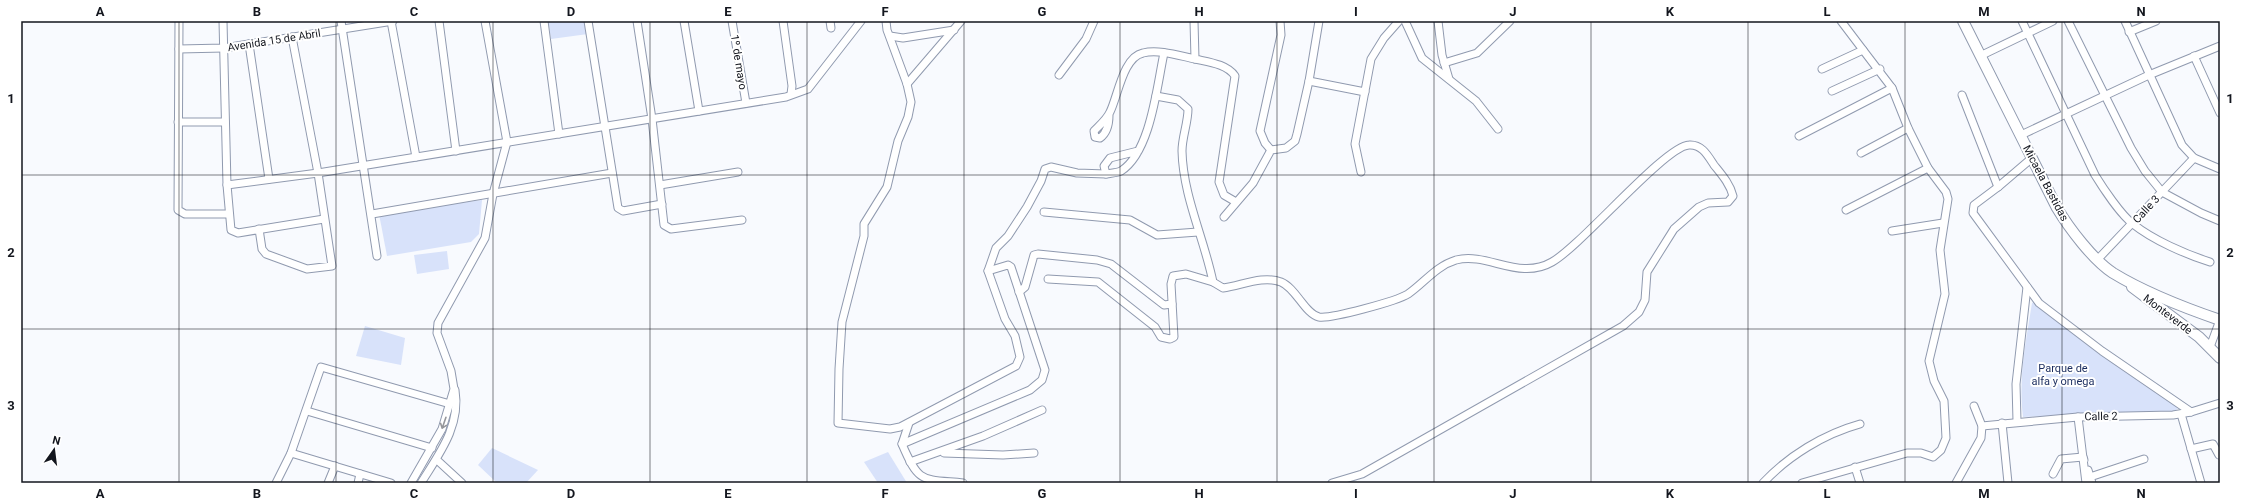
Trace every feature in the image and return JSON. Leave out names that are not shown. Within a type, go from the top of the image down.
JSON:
[{"type":"street","points":[[178,21],[178,210],[185,214],[229,214]]},
{"type":"street","points":[[223,21],[227,185],[231,230],[234,232],[324,219]]},
{"type":"street","points":[[341,21],[372,214],[377,256]]},
{"type":"street","points":[[392,21],[416,157]]},
{"type":"street","name":"Avenida 15 de Abril","points":[[179,48],[224,48],[392,21]]},
{"type":"street","points":[[439,21],[456,151]]},
{"type":"street","points":[[421,483],[437,460],[448,440],[453,422],[456,399],[454,386],[439,342],[437,333],[438,324],[485,238],[507,142],[486,21]]},
{"type":"street","points":[[544,21],[558,134]]},
{"type":"street","points":[[588,21],[619,210],[623,211],[662,204]]},
{"type":"street","points":[[637,21],[652,118],[664,225],[669,228],[742,220]]},
{"type":"street","points":[[684,21],[699,111]]},
{"type":"street","name":"1º de mayo","points":[[732,21],[746,103]]},
{"type":"street","points":[[782,21],[792,86],[791,94]]},
{"type":"street","points":[[227,185],[364,166],[786,97],[808,89],[862,21]]},
{"type":"street","points":[[886,21],[907,84],[911,102],[908,117],[898,142],[887,187],[864,224],[864,236],[842,322],[838,420],[838,422],[842,424],[890,429],[900,427],[1016,366],[1020,357],[1015,336],[1005,319],[988,271],[996,248],[1008,236],[1026,207],[1041,181],[1044,169],[1051,167],[1077,173],[1106,174],[1121,171],[1138,152],[1151,123],[1164,53]]},
{"type":"street","points":[[907,84],[961,21]]},
{"type":"street","points":[[1059,75],[1086,39],[1094,21]]},
{"type":"street","points":[[1194,21],[1195,59]]},
{"type":"street","points":[[1271,150],[1265,143],[1260,131],[1281,35],[1280,21]]},
{"type":"street","points":[[1271,150],[1286,148],[1294,141],[1309,82],[1319,21]]},
{"type":"street","points":[[1361,172],[1355,144],[1371,59],[1384,38],[1399,21]]},
{"type":"street","points":[[1405,21],[1422,58],[1476,102],[1498,129]]},
{"type":"street","points":[[1444,63],[1476,53],[1510,21]]},
{"type":"street","points":[[1803,483],[1907,453],[1921,453],[1933,457],[1941,450],[1946,438],[1944,401],[1934,381],[1929,361],[1936,326],[1946,294],[1940,250],[1943,223],[1948,199],[1946,192],[1928,168],[1908,128],[1892,88],[1880,69],[1863,50],[1841,21]]},
{"type":"street","name":"Micaela Bastidas","points":[[1963,21],[2064,220],[2098,260],[2112,272],[2159,296],[2220,320]]},
{"type":"street","points":[[2022,21],[2095,175],[2132,224],[2175,248],[2210,262]]},
{"type":"street","points":[[1980,56],[2029,34],[2053,21]]},
{"type":"street","points":[[2068,21],[2104,96],[2138,161],[2162,192],[2201,213],[2220,221]]},
{"type":"street","points":[[2125,21],[2182,145],[2194,158],[2220,169]]},
{"type":"street","points":[[2129,32],[2156,21]]},
{"type":"street","points":[[1440,23],[1444,63],[1449,79]]},
{"type":"street","points":[[890,36],[903,38],[954,30]]},
{"type":"street","points":[[259,229],[262,249],[266,254],[307,269],[331,267],[333,265],[324,219],[318,173],[292,37]]},
{"type":"street","points":[[249,44],[269,179]]},
{"type":"street","points":[[2021,135],[2149,75],[2220,46]]},
{"type":"street","points":[[1822,69],[1863,50]]},
{"type":"street","points":[[1109,115],[1125,72],[1135,57],[1142,53],[1164,53],[1195,59],[1224,67],[1235,76],[1219,182],[1224,195],[1236,202]]},
{"type":"street","points":[[2194,56],[2220,113]]},
{"type":"street","points":[[1832,91],[1880,69]]},
{"type":"street","points":[[1309,82],[1365,92]]},
{"type":"street","points":[[1799,136],[1892,88]]},
{"type":"street","points":[[1962,95],[1998,188]]},
{"type":"street","points":[[1156,96],[1178,100],[1188,108],[1182,150],[1186,181],[1198,232],[1209,262],[1213,282]]},
{"type":"street","points":[[178,122],[225,122]]},
{"type":"street","points":[[1861,153],[1908,128]]},
{"type":"street","points":[[1048,279],[1098,282],[1155,327],[1161,337],[1170,339],[1174,337],[1171,279],[1173,276],[1186,274],[1213,282],[1223,288],[1262,280],[1281,282],[1291,289],[1311,312],[1318,317],[1328,317],[1385,303],[1408,294],[1440,267],[1455,260],[1464,259],[1485,262],[1514,269],[1528,269],[1552,262],[1682,146],[1691,144],[1703,149],[1730,187],[1733,196],[1728,202],[1708,203],[1699,207],[1674,229],[1647,272],[1645,300],[1639,312],[1623,326],[1362,474],[1332,483]]},
{"type":"street","points":[[1224,217],[1252,184],[1271,150]]},
{"type":"street","points":[[1106,174],[1104,166],[1110,158],[1138,152]]},
{"type":"street","points":[[2032,158],[1998,188],[1974,205],[1973,213],[2039,303],[2087,340],[2191,412]]},
{"type":"street","name":"Calle 3","points":[[2098,260],[2194,158]]},
{"type":"street","points":[[1846,210],[1928,168]]},
{"type":"street","points":[[660,185],[738,172]]},
{"type":"street","points":[[372,214],[612,173]]},
{"type":"street","points":[[1044,212],[1130,220],[1157,235],[1198,232]]},
{"type":"street","points":[[1892,231],[1943,223]]},
{"type":"street","points":[[1019,292],[1026,287],[1034,256],[1046,255],[1097,260],[1111,264],[1164,305],[1172,304]]},
{"type":"street","points":[[902,444],[1030,390],[1042,380],[1045,370],[1009,265],[988,271]]},
{"type":"street","name":"Monteverde","points":[[2112,272],[2210,346],[2220,358]]},
{"type":"street","points":[[2017,421],[2016,389],[2027,287]]},
{"type":"street","points":[[2210,346],[2220,320]]},
{"type":"street","points":[[276,483],[291,453],[322,367],[450,404]]},
{"type":"street","points":[[411,483],[442,429],[454,386]]},
{"type":"street","name":"Calle 2","points":[[1982,426],[2017,421],[2078,417],[2181,414],[2220,403]]},
{"type":"street","points":[[1956,483],[1977,448],[1981,438],[1982,426],[1974,406]]},
{"type":"street","points":[[910,462],[942,452],[1042,410]]},
{"type":"street","points":[[307,411],[432,448]]},
{"type":"street","points":[[2181,414],[2201,483]]},
{"type":"street","points":[[2078,417],[2083,457],[2089,481],[2144,459]]},
{"type":"street","points":[[909,423],[902,444],[916,473],[928,480],[963,483]]},
{"type":"street","points":[[2002,423],[2008,483]]},
{"type":"street","points":[[1763,483],[1792,458],[1814,444],[1841,429],[1860,424]]},
{"type":"street","points":[[2191,449],[2213,444],[2219,455]]},
{"type":"street","points":[[942,452],[1003,455],[1034,453]]},
{"type":"street","points":[[291,453],[391,483]]},
{"type":"street","points":[[2053,474],[2061,459],[2083,457]]},
{"type":"street","points":[[437,460],[462,483]]},
{"type":"street","points":[[328,483],[335,466]]},
{"type":"street","points":[[1855,467],[1860,483]]},
{"type":"street","points":[[358,483],[360,474]]},
{"type":"green space","points":[[548,21],[586,21],[588,34],[551,39]]},
{"type":"green space","points":[[482,200],[479,234],[471,242],[387,256],[379,214]]},
{"type":"green space","points":[[447,251],[449,269],[417,274],[414,255]]},
{"type":"green space","name":"Parque de alfa y omega","points":[[2035,301],[2177,404],[2178,408],[2175,411],[2023,417],[2021,388],[2023,360],[2032,303]]},
{"type":"green space","points":[[365,326],[405,338],[401,365],[356,356]]},
{"type":"green space","points":[[492,448],[538,470],[526,483],[497,483],[478,465]]},
{"type":"green space","points":[[888,452],[907,483],[878,483],[864,462]]}]
